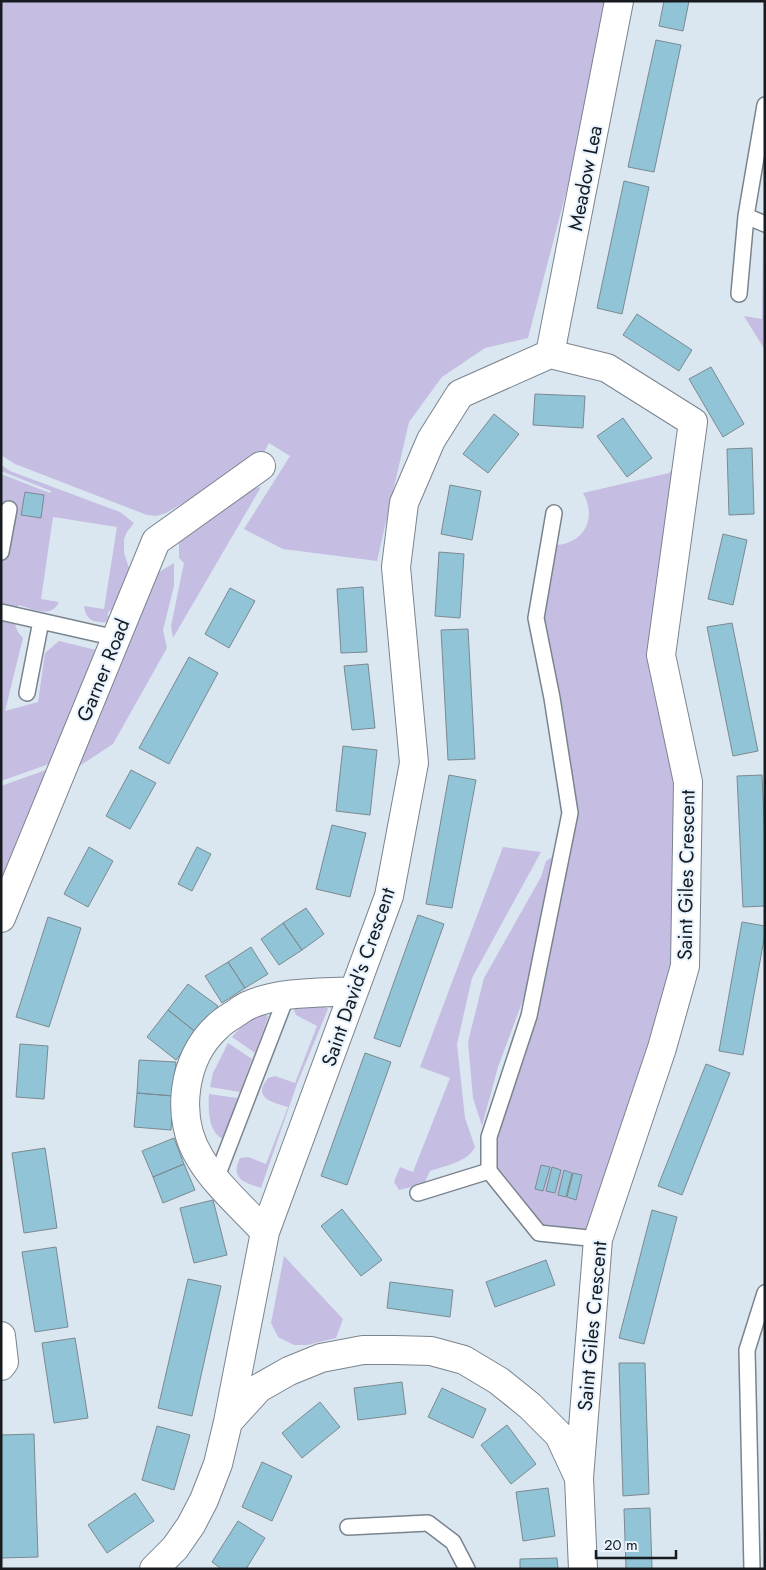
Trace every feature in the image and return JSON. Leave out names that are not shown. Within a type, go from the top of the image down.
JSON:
[{"type":"street","name":"Meadow Lea","points":[[550,354],[619,1]]},
{"type":"street","name":"Saint David's Crescent","points":[[154,1569],[175,1548],[191,1525],[204,1500],[218,1464],[265,1232],[389,896],[414,763],[396,567],[404,503],[431,440],[460,394],[550,354]]},
{"type":"street","name":"Saint Giles Crescent","points":[[550,354],[607,368],[693,422],[661,655],[688,782],[685,966],[662,1048],[598,1239],[579,1478],[583,1569]]},
{"type":"street","name":"Garner Road","points":[[1,918],[156,541],[262,466]]},
{"type":"street","points":[[265,1232],[216,1179],[200,1158],[189,1134],[185,1109],[186,1083],[194,1059],[204,1041],[218,1026],[248,1005],[267,998],[354,991]]},
{"type":"street","points":[[1,1336],[4,1362],[1,1366]]},
{"type":"street","points":[[228,1422],[259,1388],[289,1371],[321,1358],[363,1350],[431,1351],[464,1360],[499,1380],[530,1406],[559,1435],[579,1478]]},
{"type":"lane","points":[[739,294],[746,216],[765,105]]},
{"type":"lane","points":[[746,216],[765,224]]},
{"type":"lane","points":[[1,552],[9,509]]},
{"type":"lane","points":[[554,513],[536,618],[552,698],[570,813],[529,1016],[489,1136],[489,1172],[539,1233],[598,1239]]},
{"type":"lane","points":[[1,612],[116,638]]},
{"type":"lane","points":[[27,693],[41,621]]},
{"type":"lane","points":[[216,1179],[287,996]]},
{"type":"lane","points":[[418,1193],[489,1172]]},
{"type":"lane","points":[[752,1569],[747,1350],[765,1293]]},
{"type":"lane","points":[[348,1527],[428,1523],[453,1542],[467,1569]]},
{"type":"shaded area","points":[[1,1],[616,1],[528,338],[485,348],[442,377],[409,422],[377,561],[283,549],[244,529],[290,456],[269,443],[261,458],[166,513],[156,516],[147,515],[15,464],[1,455]]},
{"type":"shaded area","points":[[765,232],[765,350],[744,316],[762,319],[763,240]]},
{"type":"shaded area","points":[[690,450],[661,655],[688,782],[685,966],[598,1239],[539,1233],[489,1171],[489,1137],[529,1016],[570,813],[536,618],[553,545],[572,541],[585,529],[589,512],[583,493],[669,473]]},
{"type":"shaded area","points":[[1,465],[10,471],[120,512],[134,523],[124,539],[124,553],[129,568],[114,611],[110,610],[107,615],[112,617],[110,622],[100,622],[89,618],[84,606],[104,609],[117,527],[53,517],[41,599],[59,602],[56,607],[47,611],[19,605],[17,607],[15,624],[17,631],[23,638],[5,711],[38,702],[45,653],[59,641],[96,650],[49,764],[1,781],[1,474],[50,493],[51,491],[1,471]]},
{"type":"shaded area","points":[[261,487],[173,638],[171,626],[184,563],[179,558],[179,543],[184,533],[252,489]]},
{"type":"shaded area","points":[[174,563],[174,586],[163,630],[167,648],[113,744],[78,767],[159,572]]},
{"type":"shaded area","points":[[46,770],[55,773],[1,904],[1,786]]},
{"type":"shaded area","points":[[503,847],[541,852],[472,978],[457,1044],[465,1118],[475,1147],[472,1152],[461,1160],[430,1171],[424,1184],[399,1190],[394,1182],[400,1167],[413,1172],[450,1078],[420,1067]]},
{"type":"shaded area","points":[[552,857],[542,925],[526,992],[498,1067],[482,1126],[473,1098],[468,1042],[484,978],[541,877],[546,861]]},
{"type":"shaded area","points":[[297,1004],[322,1004],[328,1009],[297,1084],[261,1188],[240,1179],[237,1165],[240,1158],[248,1157],[266,1164],[288,1107],[270,1101],[263,1095],[262,1090],[268,1078],[275,1076],[295,1083],[317,1026],[296,1015],[294,1010]]},
{"type":"shaded area","points":[[265,1012],[268,1017],[255,1053],[232,1037],[243,1025]]},
{"type":"shaded area","points":[[228,1043],[252,1059],[240,1092],[210,1087],[213,1073]]},
{"type":"shaded area","points":[[209,1094],[237,1098],[234,1118],[227,1136],[221,1138],[211,1124]]},
{"type":"shaded area","points":[[284,1256],[343,1319],[336,1338],[307,1345],[294,1345],[278,1337],[271,1323]]},
{"type":"building","points":[[664,1],[689,1],[683,31],[659,26]]},
{"type":"building","points":[[656,40],[681,45],[654,172],[628,167]]},
{"type":"building","points":[[624,181],[649,187],[622,314],[597,308]]},
{"type":"building","points":[[637,314],[692,350],[679,371],[623,335]]},
{"type":"building","points":[[711,367],[744,424],[723,437],[689,379]]},
{"type":"building","points":[[535,394],[585,396],[583,428],[533,425]]},
{"type":"building","points":[[494,414],[519,434],[488,473],[463,454]]},
{"type":"building","points":[[623,418],[652,458],[627,477],[597,436]]},
{"type":"building","points":[[752,448],[754,514],[729,515],[727,449]]},
{"type":"building","points":[[450,485],[481,491],[472,540],[441,534]]},
{"type":"building","points":[[25,492],[44,495],[41,518],[21,515]]},
{"type":"building","points":[[723,534],[747,540],[733,605],[708,599]]},
{"type":"building","points":[[439,552],[464,554],[460,618],[435,616]]},
{"type":"building","points":[[363,587],[367,652],[341,653],[337,589]]},
{"type":"building","points":[[230,588],[255,601],[229,648],[205,634]]},
{"type":"building","points":[[732,623],[758,751],[733,756],[707,627]]},
{"type":"building","points":[[468,629],[475,759],[448,760],[441,630]]},
{"type":"building","points":[[189,657],[218,673],[169,764],[139,748]]},
{"type":"building","points":[[368,664],[375,728],[352,730],[344,666]]},
{"type":"building","points":[[343,746],[377,750],[370,815],[336,811]]},
{"type":"building","points":[[131,770],[156,783],[130,829],[106,816]]},
{"type":"building","points":[[449,775],[476,780],[452,908],[426,904]]},
{"type":"building","points":[[762,775],[765,840],[765,906],[743,907],[737,776]]},
{"type":"building","points":[[332,825],[366,833],[350,897],[316,889]]},
{"type":"building","points":[[89,847],[113,861],[88,907],[64,894]]},
{"type":"building","points":[[197,847],[211,854],[192,891],[178,884]]},
{"type":"building","points":[[306,908],[324,934],[302,950],[283,923]]},
{"type":"building","points":[[418,915],[444,924],[400,1047],[374,1038]]},
{"type":"building","points":[[48,917],[81,928],[49,1027],[16,1017]]},
{"type":"building","points":[[742,922],[765,926],[743,1055],[719,1051]]},
{"type":"building","points":[[283,923],[302,950],[279,965],[261,939]]},
{"type":"building","points":[[251,947],[268,974],[245,988],[228,962]]},
{"type":"building","points":[[228,962],[245,988],[222,1003],[205,976]]},
{"type":"building","points":[[188,984],[218,1006],[197,1033],[168,1010]]},
{"type":"building","points":[[168,1010],[197,1033],[176,1060],[147,1037]]},
{"type":"building","points":[[20,1044],[48,1046],[44,1099],[16,1097]]},
{"type":"building","points":[[365,1053],[391,1062],[347,1185],[321,1176]]},
{"type":"building","points":[[139,1060],[176,1062],[173,1096],[137,1093]]},
{"type":"building","points":[[706,1064],[730,1073],[682,1195],[658,1186]]},
{"type":"building","points":[[137,1093],[173,1096],[171,1130],[134,1127]]},
{"type":"building","points":[[174,1138],[184,1164],[153,1177],[142,1151]]},
{"type":"building","points":[[45,1148],[57,1228],[24,1233],[12,1153]]},
{"type":"building","points":[[184,1164],[195,1190],[163,1203],[153,1177]]},
{"type":"building","points":[[541,1165],[550,1167],[543,1191],[535,1189]]},
{"type":"building","points":[[552,1167],[561,1170],[555,1193],[546,1191]]},
{"type":"building","points":[[564,1170],[572,1173],[566,1197],[558,1195]]},
{"type":"building","points":[[573,1173],[582,1175],[576,1200],[567,1197]]},
{"type":"building","points":[[213,1200],[227,1255],[194,1263],[180,1208]]},
{"type":"building","points":[[342,1209],[382,1260],[361,1276],[321,1226]]},
{"type":"building","points":[[652,1210],[677,1217],[644,1344],[619,1338]]},
{"type":"building","points":[[56,1247],[68,1327],[35,1332],[22,1252]]},
{"type":"building","points":[[546,1260],[555,1285],[495,1307],[486,1282]]},
{"type":"building","points":[[188,1279],[221,1286],[192,1416],[158,1408]]},
{"type":"building","points":[[390,1282],[453,1290],[450,1317],[387,1308]]},
{"type":"building","points":[[75,1338],[88,1418],[54,1423],[42,1343]]},
{"type":"building","points":[[619,1363],[645,1363],[649,1494],[623,1496]]},
{"type":"building","points":[[402,1382],[406,1414],[358,1420],[354,1388]]},
{"type":"building","points":[[442,1388],[486,1409],[473,1438],[428,1417]]},
{"type":"building","points":[[320,1402],[340,1427],[302,1458],[282,1433]]},
{"type":"building","points":[[507,1425],[536,1464],[511,1484],[481,1445]]},
{"type":"building","points":[[157,1426],[190,1435],[174,1490],[142,1480]]},
{"type":"building","points":[[34,1434],[38,1557],[1,1558],[1,1435]]},
{"type":"building","points":[[262,1462],[292,1476],[272,1521],[242,1507]]},
{"type":"building","points":[[548,1488],[555,1536],[523,1541],[516,1492]]},
{"type":"building","points":[[135,1493],[154,1521],[107,1553],[88,1525]]},
{"type":"building","points":[[650,1508],[652,1569],[626,1569],[624,1509]]},
{"type":"building","points":[[238,1521],[265,1538],[246,1569],[222,1569],[212,1562]]},
{"type":"building","points":[[557,1558],[558,1569],[520,1569],[520,1559]]}]
